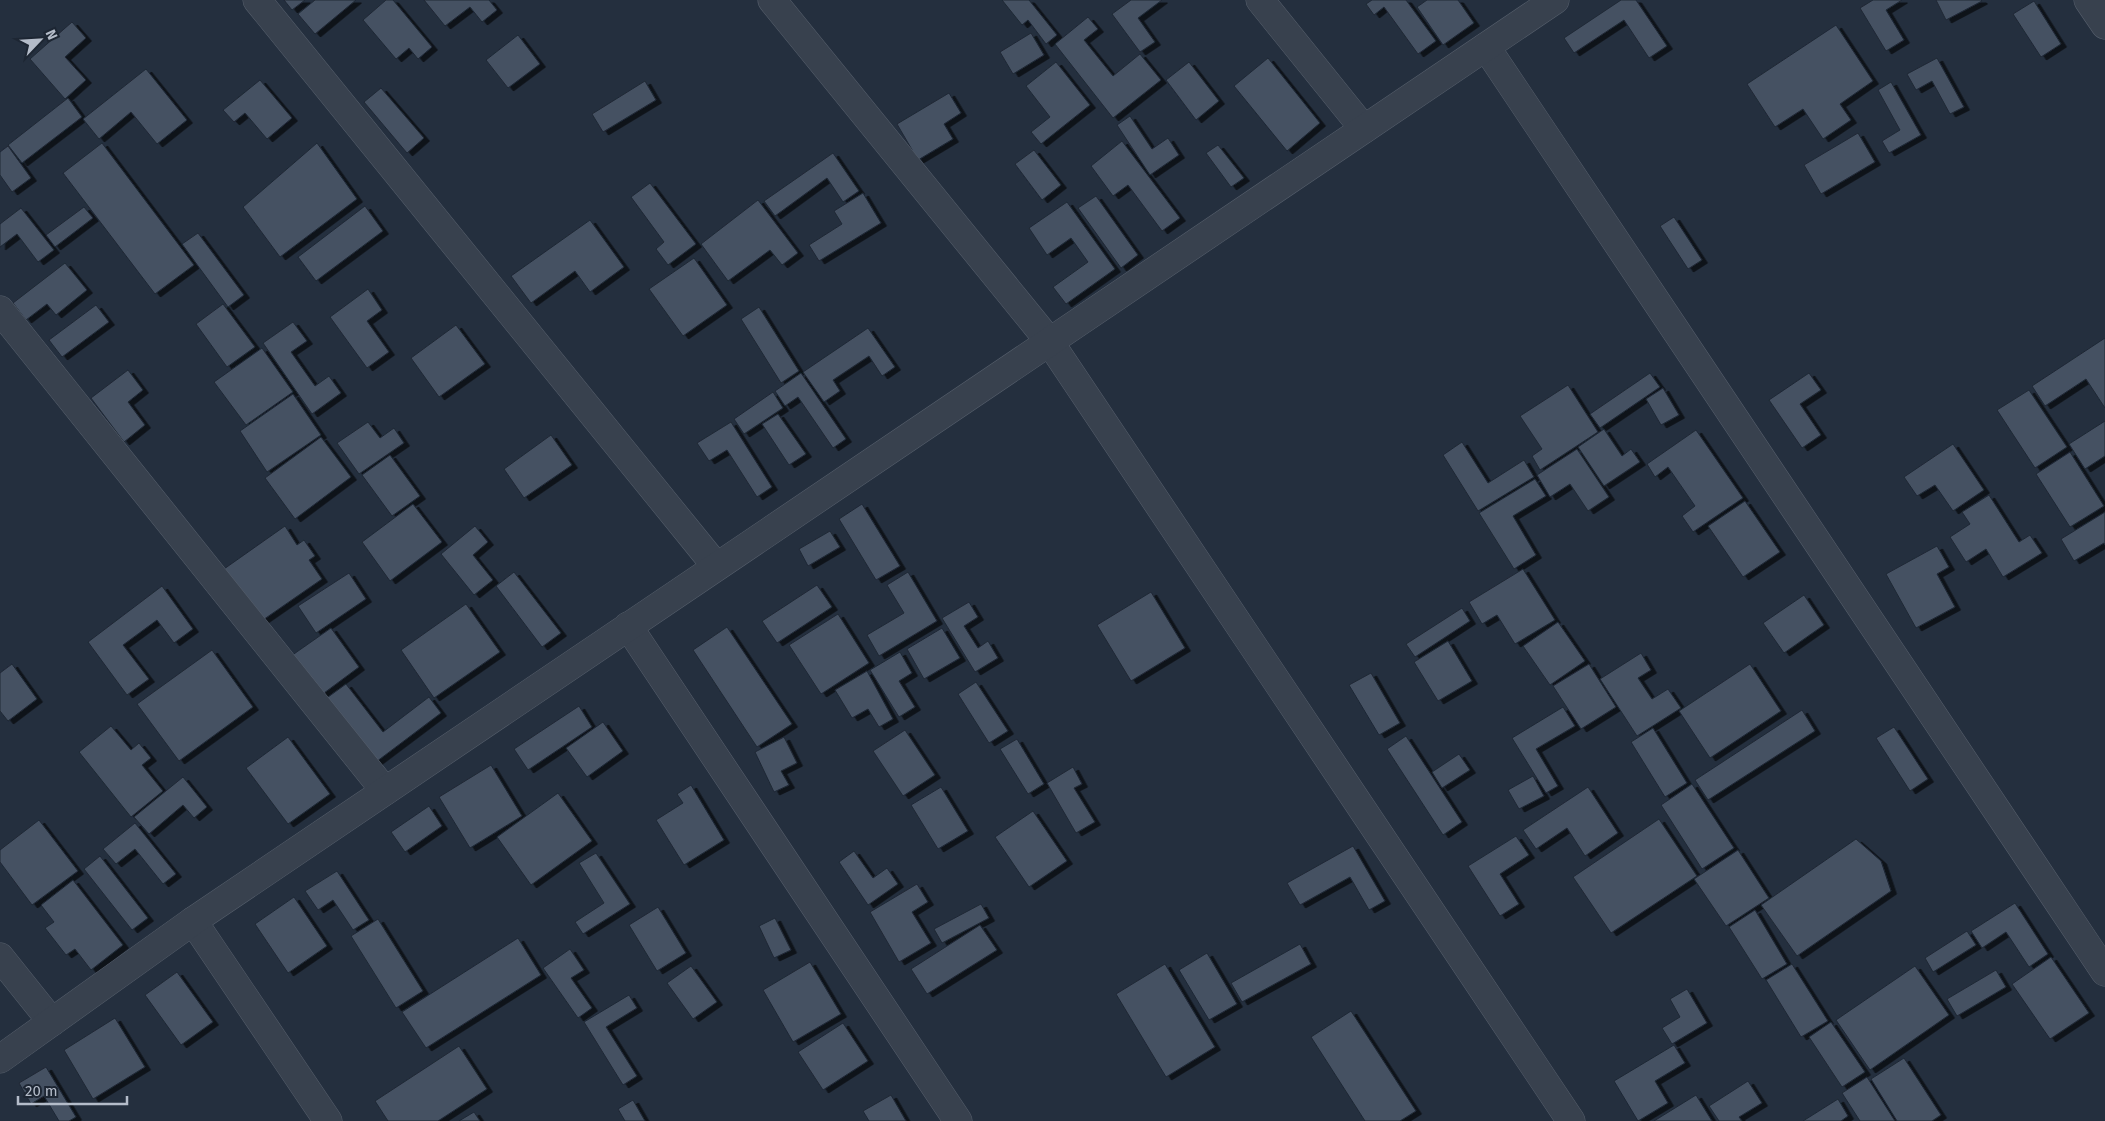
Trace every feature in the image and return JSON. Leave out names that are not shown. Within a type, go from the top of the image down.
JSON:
[{"type":"street","points":[[257,0],[716,566]]},
{"type":"street","points":[[772,0],[1049,341],[1571,1121]]},
{"type":"street","points":[[1260,0],[1364,130]]},
{"type":"street","points":[[0,1059],[193,921],[1556,0]]},
{"type":"street","points":[[2088,0],[2105,25]]},
{"type":"street","points":[[1486,47],[2105,972]]},
{"type":"street","points":[[0,310],[385,791]]},
{"type":"street","points":[[628,626],[958,1121]]},
{"type":"street","points":[[193,921],[328,1121]]},
{"type":"street","points":[[0,957],[52,1022]]},
{"type":"building","points":[[284,0],[305,0],[292,10]]},
{"type":"building","points":[[315,0],[356,0],[315,34],[298,14]]},
{"type":"building","points":[[386,0],[393,0],[432,47],[418,59],[409,48],[396,59],[363,20]]},
{"type":"building","points":[[424,0],[489,0],[497,10],[482,22],[470,7],[445,26]]},
{"type":"building","points":[[1002,0],[1029,0],[1057,35],[1046,44],[1028,20],[1022,25]]},
{"type":"building","points":[[1131,0],[1162,0],[1138,18],[1155,42],[1140,52],[1112,14]]},
{"type":"building","points":[[1372,0],[1406,0],[1436,41],[1418,54],[1384,7],[1374,15],[1366,4]]},
{"type":"building","points":[[1427,0],[1458,0],[1474,23],[1443,45],[1417,7]]},
{"type":"building","points":[[1621,0],[1636,0],[1667,46],[1649,58],[1624,20],[1574,53],[1564,38]]},
{"type":"building","points":[[1873,0],[1902,0],[1886,10],[1904,40],[1886,51],[1860,8]]},
{"type":"building","points":[[1936,0],[1981,0],[1982,1],[1946,20]]},
{"type":"building","points":[[2034,1],[2061,44],[2041,57],[2013,14]]},
{"type":"building","points":[[1088,17],[1098,29],[1084,40],[1113,76],[1140,54],[1161,80],[1113,118],[1055,44]]},
{"type":"building","points":[[72,22],[86,38],[65,57],[86,80],[65,99],[30,59]]},
{"type":"building","points":[[1836,25],[1873,81],[1840,104],[1851,120],[1823,139],[1803,109],[1775,127],[1747,84]]},
{"type":"building","points":[[1031,33],[1044,55],[1013,74],[1000,52]]},
{"type":"building","points":[[518,35],[540,64],[508,88],[486,60]]},
{"type":"building","points":[[1268,58],[1320,123],[1287,151],[1234,86]]},
{"type":"building","points":[[1937,58],[1964,107],[1950,114],[1932,81],[1916,90],[1907,74]]},
{"type":"building","points":[[1056,62],[1090,105],[1041,144],[1031,132],[1050,117],[1026,86]]},
{"type":"building","points":[[1189,62],[1219,101],[1196,120],[1166,80]]},
{"type":"building","points":[[146,69],[187,120],[157,144],[131,112],[99,139],[83,119]]},
{"type":"building","points":[[260,80],[292,118],[267,139],[245,113],[234,122],[223,110]]},
{"type":"building","points":[[645,81],[656,100],[603,132],[592,114]]},
{"type":"building","points":[[1891,82],[1921,135],[1889,153],[1882,141],[1900,130],[1878,90]]},
{"type":"building","points":[[381,88],[424,138],[407,153],[364,102]]},
{"type":"building","points":[[949,93],[961,113],[944,124],[953,139],[918,160],[897,124]]},
{"type":"building","points":[[68,98],[82,117],[22,163],[8,145]]},
{"type":"building","points":[[1130,116],[1152,149],[1168,138],[1179,155],[1150,175],[1117,125]]},
{"type":"building","points":[[1858,133],[1875,162],[1821,194],[1804,165]]},
{"type":"building","points":[[1122,141],[1180,218],[1162,231],[1128,185],[1113,196],[1091,166]]},
{"type":"building","points":[[102,143],[194,265],[155,294],[63,173]]},
{"type":"building","points":[[317,143],[357,199],[280,257],[243,207]]},
{"type":"building","points":[[1218,145],[1244,178],[1231,187],[1206,153]]},
{"type":"building","points":[[8,146],[31,178],[12,192],[0,175],[0,152]]},
{"type":"building","points":[[1034,150],[1061,185],[1042,200],[1015,164]]},
{"type":"building","points":[[833,153],[859,191],[843,202],[827,178],[775,216],[764,201]]},
{"type":"building","points":[[650,183],[696,244],[668,265],[656,249],[664,242],[631,197]]},
{"type":"building","points":[[863,193],[881,223],[819,261],[809,245],[842,224],[834,211]]},
{"type":"building","points":[[1096,196],[1138,255],[1121,268],[1078,208]]},
{"type":"building","points":[[758,200],[798,253],[782,265],[770,250],[728,281],[701,244]]},
{"type":"building","points":[[1067,202],[1115,269],[1066,304],[1053,287],[1088,262],[1071,238],[1047,255],[1029,228]]},
{"type":"building","points":[[365,206],[383,231],[316,281],[298,257]]},
{"type":"building","points":[[84,207],[93,218],[55,247],[46,235]]},
{"type":"building","points":[[21,208],[54,250],[38,262],[17,234],[0,247],[0,224]]},
{"type":"building","points":[[1674,217],[1702,260],[1688,269],[1660,226]]},
{"type":"building","points":[[590,220],[624,267],[590,292],[575,271],[531,303],[511,276]]},
{"type":"building","points":[[198,233],[244,295],[228,307],[182,244]]},
{"type":"building","points":[[694,258],[727,305],[683,336],[649,289]]},
{"type":"building","points":[[65,263],[87,290],[56,315],[47,304],[26,320],[13,303]]},
{"type":"building","points":[[368,289],[382,310],[367,321],[389,352],[367,368],[330,317]]},
{"type":"building","points":[[223,304],[255,347],[227,367],[196,324]]},
{"type":"building","points":[[96,305],[109,322],[62,357],[49,340]]},
{"type":"building","points":[[759,307],[799,371],[781,383],[741,319]]},
{"type":"building","points":[[293,322],[307,341],[291,352],[315,386],[329,376],[341,393],[312,414],[263,343]]},
{"type":"building","points":[[456,325],[485,364],[439,397],[411,358]]},
{"type":"building","points":[[868,328],[895,367],[882,376],[869,356],[833,380],[840,391],[824,402],[803,372]]},
{"type":"building","points":[[2105,338],[2105,408],[2086,379],[2045,406],[2032,386]]},
{"type":"building","points":[[262,348],[293,392],[246,425],[214,382]]},
{"type":"building","points":[[128,370],[143,390],[128,402],[145,425],[124,442],[91,398]]},
{"type":"building","points":[[801,373],[846,439],[833,448],[798,397],[785,406],[775,391]]},
{"type":"building","points":[[1650,373],[1660,387],[1600,428],[1590,414]]},
{"type":"building","points":[[1809,373],[1821,390],[1800,404],[1821,435],[1802,448],[1769,400]]},
{"type":"building","points":[[1568,385],[1598,432],[1540,470],[1532,456],[1542,449],[1520,416]]},
{"type":"building","points":[[1663,388],[1679,415],[1661,425],[1646,399]]},
{"type":"building","points":[[2029,390],[2067,447],[2035,468],[1997,410]]},
{"type":"building","points":[[773,392],[783,408],[744,434],[734,419]]},
{"type":"building","points":[[293,394],[321,435],[267,472],[240,431]]},
{"type":"building","points":[[778,414],[806,454],[789,465],[762,424]]},
{"type":"building","points":[[2105,421],[2105,456],[2085,469],[2069,444]]},
{"type":"building","points":[[368,422],[380,438],[394,428],[404,443],[359,474],[337,443]]},
{"type":"building","points":[[731,422],[772,487],[757,497],[727,450],[709,461],[697,443]]},
{"type":"building","points":[[1604,429],[1622,456],[1631,449],[1640,462],[1604,486],[1578,447]]},
{"type":"building","points":[[1696,430],[1743,498],[1693,532],[1682,516],[1695,506],[1668,467],[1655,477],[1647,464]]},
{"type":"building","points":[[551,435],[572,465],[524,498],[504,469]]},
{"type":"building","points":[[321,437],[351,477],[295,519],[265,478]]},
{"type":"building","points":[[1462,442],[1488,483],[1524,460],[1534,477],[1478,511],[1443,455]]},
{"type":"building","points":[[1953,444],[1984,490],[1953,511],[1935,485],[1917,496],[1904,477]]},
{"type":"building","points":[[1577,449],[1609,497],[1588,511],[1570,484],[1550,497],[1537,475]]},
{"type":"building","points":[[2070,452],[2104,506],[2070,527],[2036,474]]},
{"type":"building","points":[[390,455],[420,496],[392,516],[362,475]]},
{"type":"building","points":[[1535,479],[1546,496],[1513,516],[1536,555],[1514,569],[1479,513]]},
{"type":"building","points":[[1989,495],[2019,542],[2030,535],[2042,553],[2003,577],[1986,549],[1966,562],[1950,537],[1970,524],[1962,512]]},
{"type":"building","points":[[1745,501],[1780,552],[1743,577],[1708,526]]},
{"type":"building","points":[[413,504],[442,542],[390,581],[362,542]]},
{"type":"building","points":[[862,504],[900,566],[876,580],[839,519]]},
{"type":"building","points":[[2105,512],[2105,545],[2104,543],[2074,561],[2061,539]]},
{"type":"building","points":[[285,526],[297,545],[304,540],[315,556],[309,560],[322,579],[260,622],[224,569]]},
{"type":"building","points":[[475,526],[488,542],[473,555],[493,580],[474,595],[441,554]]},
{"type":"building","points":[[830,531],[840,547],[808,566],[799,549]]},
{"type":"building","points":[[1937,546],[1949,567],[1937,574],[1955,607],[1916,628],[1886,574]]},
{"type":"building","points":[[1523,569],[1555,620],[1515,644],[1497,615],[1482,624],[1469,602]]},
{"type":"building","points":[[514,572],[561,633],[542,647],[496,586]]},
{"type":"building","points":[[908,572],[937,621],[879,656],[867,635],[904,613],[887,585]]},
{"type":"building","points":[[349,573],[366,599],[316,633],[298,606]]},
{"type":"building","points":[[817,585],[832,607],[777,643],[762,621]]},
{"type":"building","points":[[162,586],[193,629],[174,643],[157,620],[123,645],[149,679],[127,695],[88,642]]},
{"type":"building","points":[[1151,592],[1185,648],[1131,681],[1097,625]]},
{"type":"building","points":[[1804,595],[1824,625],[1784,653],[1763,623]]},
{"type":"building","points":[[969,602],[978,617],[964,626],[978,648],[988,641],[998,658],[975,672],[942,618]]},
{"type":"building","points":[[466,604],[500,652],[434,698],[401,650]]},
{"type":"building","points":[[1462,608],[1470,621],[1415,657],[1406,644]]},
{"type":"building","points":[[838,614],[869,663],[821,694],[789,645]]},
{"type":"building","points":[[1558,622],[1585,661],[1550,685],[1523,646]]},
{"type":"building","points":[[727,627],[792,724],[757,747],[693,650]]},
{"type":"building","points":[[331,628],[359,667],[320,696],[291,656]]},
{"type":"building","points":[[942,628],[960,658],[924,679],[907,649]]},
{"type":"building","points":[[1448,641],[1472,681],[1438,701],[1414,662]]},
{"type":"building","points":[[212,650],[253,707],[179,761],[137,704]]},
{"type":"building","points":[[900,652],[912,673],[899,681],[915,707],[899,717],[870,670]]},
{"type":"building","points":[[1641,653],[1651,670],[1638,678],[1652,699],[1668,689],[1681,708],[1637,736],[1600,679]]},
{"type":"building","points":[[12,664],[37,699],[8,721],[0,711],[0,673]]},
{"type":"building","points":[[1589,664],[1616,707],[1581,729],[1553,686]]},
{"type":"building","points":[[1750,664],[1781,711],[1710,758],[1679,711]]},
{"type":"building","points":[[867,671],[893,719],[879,727],[868,709],[852,718],[835,690]]},
{"type":"building","points":[[1371,673],[1400,723],[1379,735],[1349,685]]},
{"type":"building","points":[[976,682],[1008,731],[989,743],[958,694]]},
{"type":"building","points":[[346,684],[383,732],[429,697],[441,713],[372,765],[324,700]]},
{"type":"building","points":[[579,706],[592,727],[528,770],[514,749]]},
{"type":"building","points":[[1563,707],[1575,726],[1536,749],[1558,786],[1546,793],[1512,738]]},
{"type":"building","points":[[1802,710],[1815,731],[1708,800],[1695,780]]},
{"type":"building","points":[[603,722],[623,751],[587,777],[566,748]]},
{"type":"building","points":[[111,726],[131,750],[139,743],[151,758],[142,765],[163,791],[131,817],[79,752]]},
{"type":"building","points":[[1894,727],[1928,779],[1910,791],[1876,738]]},
{"type":"building","points":[[1653,728],[1687,783],[1665,797],[1631,742]]},
{"type":"building","points":[[905,730],[935,775],[903,796],[873,751]]},
{"type":"building","points":[[1406,736],[1462,822],[1443,835],[1387,749]]},
{"type":"building","points":[[288,737],[330,794],[288,824],[246,768]]},
{"type":"building","points":[[784,737],[797,763],[781,771],[789,785],[774,792],[755,752]]},
{"type":"building","points":[[1017,739],[1044,784],[1028,794],[1000,749]]},
{"type":"building","points":[[1459,754],[1470,770],[1442,788],[1432,772]]},
{"type":"building","points":[[491,765],[522,816],[470,848],[439,797]]},
{"type":"building","points":[[1073,767],[1082,784],[1074,788],[1095,822],[1076,833],[1047,783]]},
{"type":"building","points":[[1533,776],[1544,796],[1519,809],[1508,790]]},
{"type":"building","points":[[183,777],[207,807],[194,818],[183,805],[149,834],[134,817]]},
{"type":"building","points":[[1692,784],[1734,848],[1702,869],[1661,805]]},
{"type":"building","points":[[691,785],[724,840],[684,865],[656,820],[683,803],[677,794]]},
{"type":"building","points":[[941,787],[968,831],[938,849],[911,805]]},
{"type":"building","points":[[1588,787],[1618,833],[1585,856],[1567,828],[1536,849],[1523,830]]},
{"type":"building","points":[[558,793],[592,841],[531,885],[497,837]]},
{"type":"building","points":[[429,806],[442,826],[405,852],[391,832]]},
{"type":"building","points":[[1033,811],[1067,861],[1029,887],[995,837]]},
{"type":"building","points":[[1659,819],[1697,876],[1611,933],[1573,877]]},
{"type":"building","points":[[39,820],[78,871],[32,905],[0,862],[0,850]]},
{"type":"building","points":[[135,823],[176,874],[163,884],[135,849],[116,864],[103,849]]},
{"type":"building","points":[[1516,836],[1529,855],[1500,874],[1519,904],[1500,916],[1468,866]]},
{"type":"building","points":[[1856,839],[1881,861],[1891,891],[1797,956],[1761,905]]},
{"type":"building","points":[[1353,846],[1385,901],[1369,910],[1350,877],[1300,905],[1287,883]]},
{"type":"building","points":[[1738,850],[1769,898],[1726,926],[1694,879]]},
{"type":"building","points":[[854,851],[873,878],[887,868],[898,884],[868,905],[839,862]]},
{"type":"building","points":[[596,853],[630,904],[583,934],[575,922],[604,903],[579,863]]},
{"type":"building","points":[[100,856],[148,918],[132,930],[84,869]]},
{"type":"building","points":[[337,871],[369,920],[353,930],[333,900],[318,910],[305,891]]},
{"type":"building","points":[[73,880],[123,945],[91,970],[75,949],[66,955],[45,928],[54,922],[41,905]]},
{"type":"building","points":[[917,884],[928,902],[912,912],[931,943],[899,962],[870,912]]},
{"type":"building","points":[[294,897],[327,946],[288,973],[255,924]]},
{"type":"building","points":[[2015,903],[2048,954],[2029,967],[2006,932],[1982,948],[1971,931]]},
{"type":"building","points":[[981,904],[989,918],[942,943],[934,929]]},
{"type":"building","points":[[658,907],[686,953],[657,971],[629,925]]},
{"type":"building","points":[[1755,910],[1787,964],[1762,979],[1729,927]]},
{"type":"building","points":[[775,918],[791,950],[774,958],[759,926]]},
{"type":"building","points":[[378,919],[423,991],[396,1008],[351,936]]},
{"type":"building","points":[[980,925],[997,950],[927,994],[911,969]]},
{"type":"building","points":[[1967,931],[1976,945],[1933,972],[1925,958]]},
{"type":"building","points":[[518,938],[541,975],[426,1048],[402,1012]]},
{"type":"building","points":[[1300,944],[1311,964],[1242,1002],[1231,983]]},
{"type":"building","points":[[570,949],[584,970],[571,978],[592,1008],[578,1018],[543,968]]},
{"type":"building","points":[[1207,953],[1237,1004],[1209,1020],[1179,970]]},
{"type":"building","points":[[2051,957],[2089,1013],[2050,1039],[2012,984]]},
{"type":"building","points":[[810,962],[841,1014],[793,1042],[763,990]]},
{"type":"building","points":[[1165,964],[1215,1047],[1166,1077],[1116,994]]},
{"type":"building","points":[[1792,964],[1828,1021],[1801,1037],[1766,980]]},
{"type":"building","points":[[691,966],[717,1002],[693,1019],[667,983]]},
{"type":"building","points":[[1915,966],[1949,1015],[1870,1070],[1836,1020]]},
{"type":"building","points":[[1996,970],[2006,987],[1957,1016],[1947,999]]},
{"type":"building","points":[[177,972],[213,1022],[181,1045],[145,995]]},
{"type":"building","points":[[1687,989],[1707,1023],[1672,1044],[1662,1028],[1680,1017],[1670,999]]},
{"type":"building","points":[[629,995],[637,1008],[606,1027],[637,1076],[623,1085],[584,1022]]},
{"type":"building","points":[[1351,1011],[1416,1111],[1400,1121],[1365,1121],[1311,1037]]},
{"type":"building","points":[[115,1018],[145,1067],[93,1099],[64,1050]]},
{"type":"building","points":[[1831,1022],[1865,1072],[1842,1087],[1809,1037]]},
{"type":"building","points":[[843,1023],[868,1061],[823,1090],[798,1052]]},
{"type":"building","points":[[1674,1045],[1685,1063],[1655,1081],[1668,1103],[1638,1121],[1614,1081]]},
{"type":"building","points":[[459,1046],[487,1089],[438,1121],[388,1121],[375,1101]]},
{"type":"building","points":[[1904,1058],[1941,1115],[1932,1121],[1897,1121],[1871,1079]]},
{"type":"building","points":[[46,1067],[76,1117],[69,1121],[59,1121],[44,1096],[31,1104],[19,1083]]},
{"type":"building","points":[[1867,1077],[1895,1121],[1860,1121],[1842,1093]]},
{"type":"building","points":[[1748,1081],[1762,1103],[1739,1117],[1742,1121],[1719,1121],[1709,1106]]},
{"type":"building","points":[[891,1095],[906,1121],[869,1121],[863,1111]]},
{"type":"building","points":[[1696,1095],[1712,1121],[1654,1121]]},
{"type":"building","points":[[1838,1099],[1848,1116],[1841,1121],[1803,1121]]},
{"type":"building","points":[[633,1100],[645,1121],[625,1121],[618,1109]]},
{"type":"building","points":[[474,1112],[480,1121],[459,1121]]}]
